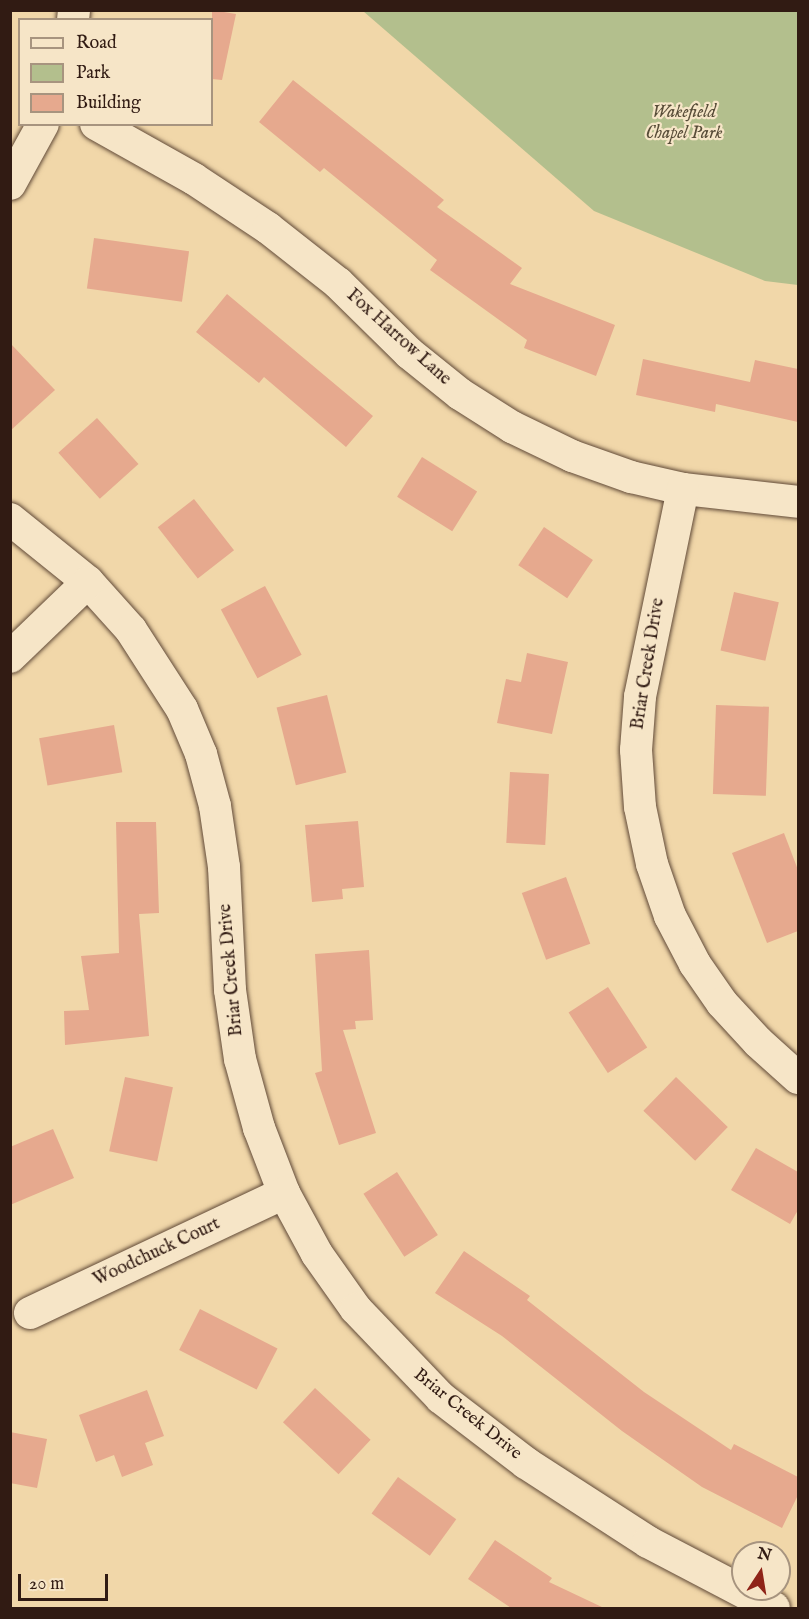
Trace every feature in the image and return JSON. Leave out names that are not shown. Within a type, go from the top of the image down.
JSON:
[{"type":"street","points":[[10,184],[42,126]]},
{"type":"street","name":"Fox Harrow Lane","points":[[100,126],[194,179],[268,228],[338,283],[409,353],[460,394],[512,427],[572,456],[631,477],[683,489],[798,502]]},
{"type":"street","name":"Briar Creek Drive","points":[[683,489],[640,697],[636,750],[640,807],[652,864],[670,916],[695,964],[722,1003],[758,1042],[798,1078]]},
{"type":"street","name":"Briar Creek Drive","points":[[10,519],[88,582],[152,658],[182,709],[201,754],[215,806],[224,867],[230,990],[240,1059],[259,1128],[284,1193],[317,1254],[356,1309],[441,1398],[526,1463],[648,1542],[774,1608]]},
{"type":"street","points":[[10,657],[88,582]]},
{"type":"street","name":"Woodchuck Court","points":[[30,1313],[284,1193]]},
{"type":"green space","name":"Wakefield Chapel Park","points":[[363,11],[798,11],[798,285],[765,281],[594,211]]},
{"type":"building","points":[[212,10],[236,14],[222,80],[213,79]]},
{"type":"building","points":[[293,80],[444,200],[437,207],[522,268],[510,284],[615,325],[596,376],[524,348],[527,340],[430,270],[437,260],[324,168],[320,172],[259,122]]},
{"type":"building","points":[[94,238],[189,251],[182,302],[87,289]]},
{"type":"building","points":[[227,294],[373,416],[346,447],[264,377],[259,383],[196,332]]},
{"type":"building","points":[[10,343],[55,390],[10,431]]},
{"type":"building","points":[[643,359],[750,382],[755,360],[798,369],[798,422],[716,404],[715,412],[636,395]]},
{"type":"building","points":[[97,418],[138,464],[100,499],[58,453]]},
{"type":"building","points":[[422,457],[477,491],[452,531],[397,497]]},
{"type":"building","points":[[194,499],[234,550],[198,579],[158,527]]},
{"type":"building","points":[[544,527],[593,560],[567,598],[518,565]]},
{"type":"building","points":[[265,586],[302,655],[257,678],[221,609]]},
{"type":"building","points":[[734,592],[779,602],[765,661],[721,650]]},
{"type":"building","points":[[527,653],[568,662],[552,734],[497,723],[506,679],[521,682]]},
{"type":"building","points":[[327,695],[346,773],[296,785],[277,708]]},
{"type":"building","points":[[716,705],[769,707],[766,796],[713,794]]},
{"type":"building","points":[[114,725],[122,772],[47,785],[39,738]]},
{"type":"building","points":[[510,772],[549,774],[545,845],[506,843]]},
{"type":"building","points":[[358,821],[364,887],[342,889],[343,899],[312,902],[305,825]]},
{"type":"building","points":[[116,822],[156,822],[159,913],[139,914],[149,1036],[65,1045],[64,1011],[89,1010],[81,956],[119,953]]},
{"type":"building","points":[[784,833],[798,870],[798,931],[767,943],[732,853]]},
{"type":"building","points":[[566,877],[590,944],[546,960],[522,893]]},
{"type":"building","points":[[369,950],[373,1020],[355,1021],[356,1029],[343,1030],[376,1133],[339,1145],[315,1073],[322,1071],[315,954]]},
{"type":"building","points":[[608,987],[647,1047],[608,1073],[569,1013]]},
{"type":"building","points":[[125,1077],[173,1087],[157,1162],[109,1151]]},
{"type":"building","points":[[676,1077],[728,1127],[695,1161],[643,1111]]},
{"type":"building","points":[[53,1129],[74,1178],[10,1205],[10,1147]]},
{"type":"building","points":[[756,1148],[798,1172],[798,1210],[790,1224],[731,1190]]},
{"type":"building","points":[[397,1172],[438,1235],[404,1257],[363,1194]]},
{"type":"building","points":[[464,1251],[530,1296],[527,1300],[644,1392],[731,1450],[734,1444],[798,1477],[798,1495],[782,1528],[702,1487],[622,1431],[502,1336],[435,1293]]},
{"type":"building","points":[[200,1309],[278,1348],[257,1389],[179,1350]]},
{"type":"building","points":[[315,1388],[371,1440],[339,1474],[283,1422]]},
{"type":"building","points":[[147,1390],[164,1436],[145,1443],[153,1465],[122,1477],[114,1455],[96,1462],[79,1415]]},
{"type":"building","points":[[10,1432],[47,1439],[37,1488],[10,1483]]},
{"type":"building","points":[[398,1477],[456,1519],[430,1556],[372,1513]]},
{"type":"building","points":[[495,1540],[552,1578],[549,1582],[604,1608],[511,1608],[468,1579]]}]
